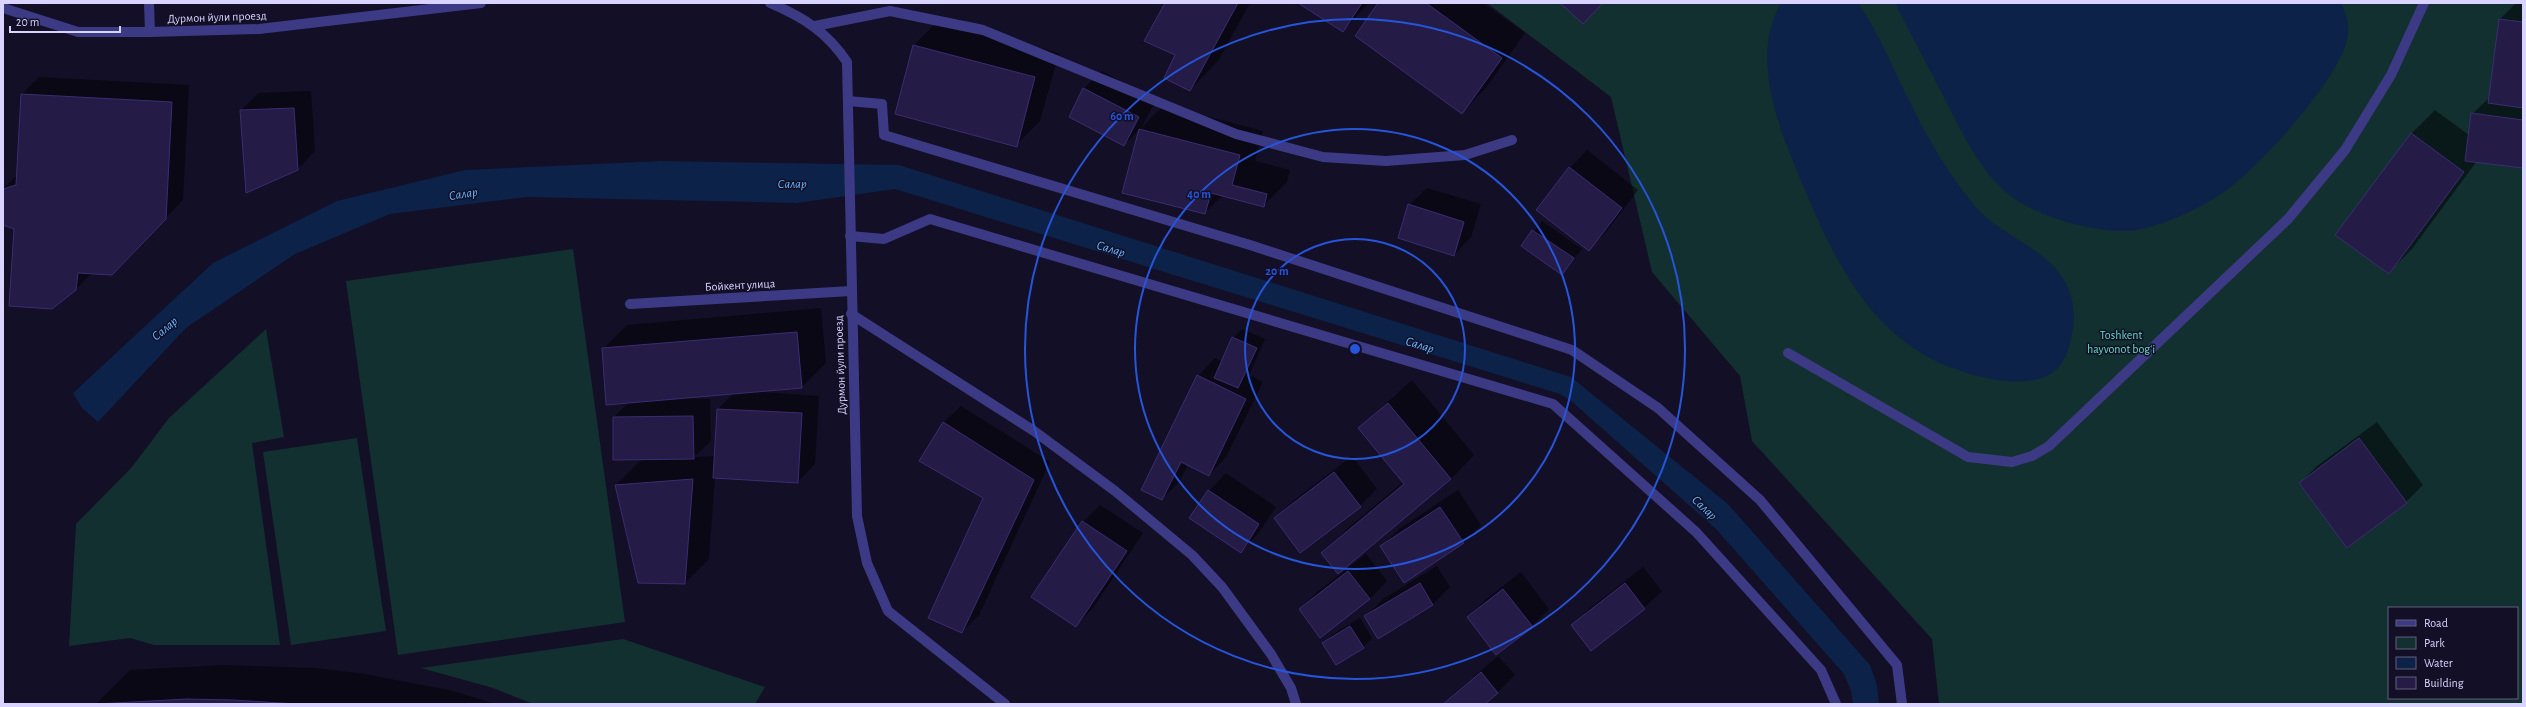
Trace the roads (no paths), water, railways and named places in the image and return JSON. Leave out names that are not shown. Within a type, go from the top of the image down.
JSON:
[{"type":"street","points":[[149,3],[150,32]]},
{"type":"street","name":"Дурмон йули проезд","points":[[3,8],[78,32],[150,32],[259,29],[481,3]]},
{"type":"street","name":"Дурмон йули проезд","points":[[770,3],[815,26],[834,42],[848,62],[851,314],[857,516],[867,563],[888,611],[1005,704]]},
{"type":"street","points":[[1788,353],[1968,457],[2012,462],[2032,456],[2049,446],[2288,219],[2345,150],[2392,75],[2424,3]]},
{"type":"street","points":[[815,26],[890,10],[983,30],[1236,134],[1322,157],[1386,161],[1465,155],[1512,140]]},
{"type":"street","points":[[848,101],[882,104],[884,135],[1250,245],[1572,350],[1658,408],[1760,500],[1897,665],[1902,704]]},
{"type":"street","points":[[850,236],[884,239],[930,219],[1553,404],[1696,532],[1821,670],[1836,704]]},
{"type":"street","name":"Бойкент улица","points":[[630,304],[851,291]]},
{"type":"street","points":[[851,314],[1034,431],[1115,492],[1192,555],[1222,588],[1271,654],[1291,688],[1296,704]]},
{"type":"water","points":[[1781,3],[1858,3],[1880,40],[1924,131],[1965,193],[1985,217],[2038,253],[2061,275],[2071,296],[2074,314],[2073,327],[2070,344],[2065,358],[2060,366],[2052,373],[2039,379],[2006,381],[1969,374],[1952,368],[1924,355],[1900,338],[1865,302],[1839,262],[1824,233],[1795,167],[1778,121],[1768,72],[1768,48],[1772,25]]},
{"type":"water","points":[[1895,3],[2341,3],[2345,12],[2348,30],[2347,40],[2340,58],[2312,101],[2274,146],[2236,182],[2212,200],[2173,219],[2142,229],[2127,231],[2110,230],[2091,228],[2072,223],[2035,210],[2020,202],[1997,184],[1980,162],[1965,138]]},
{"type":"water","name":"Салар","points":[[661,161],[899,165],[1571,377],[1728,504],[1870,665],[1877,685],[1879,704],[1853,704],[1851,691],[1844,674],[1716,529],[1570,400],[1560,394],[895,189],[797,203],[527,197],[390,214],[295,254],[186,328],[98,422],[82,408],[73,393],[213,263],[337,201],[465,170]]},
{"type":"park label","name":"Toshkent hayvonot bogʻi","points":[[2121,342]]}]
